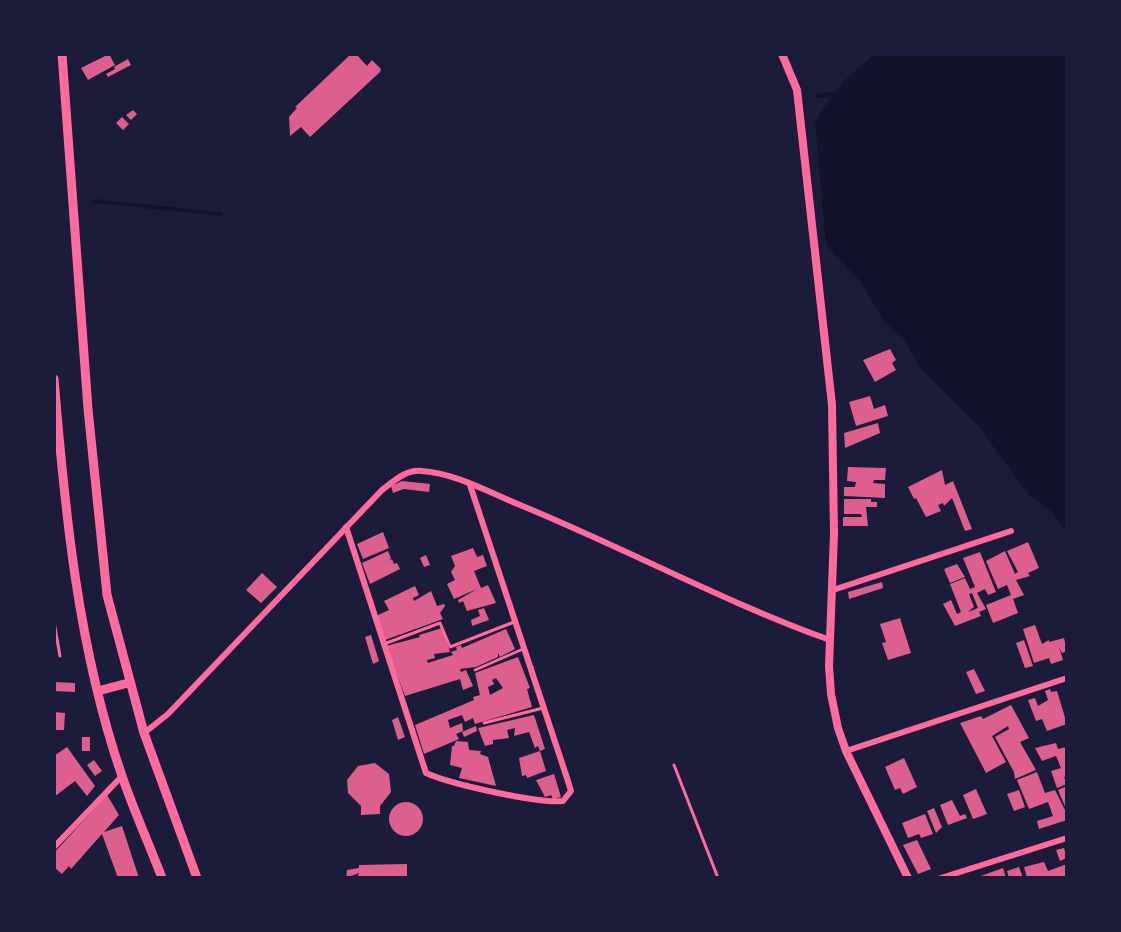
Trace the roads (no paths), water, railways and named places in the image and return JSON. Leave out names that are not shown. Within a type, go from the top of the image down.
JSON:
[{"type":"main road","points":[[62,54],[88,409],[106,595],[128,683],[144,734],[197,878]]},
{"type":"main road","points":[[54,379],[57,437],[75,574],[98,691],[122,776],[162,878]]},
{"type":"main road","points":[[98,691],[128,683]]},
{"type":"street","points":[[782,54],[797,90],[831,394],[834,534],[830,640],[831,694],[838,729],[846,751],[908,878]]},
{"type":"street","points":[[144,734],[168,714],[382,490],[411,471],[435,473],[470,484],[557,520],[758,612],[830,640]]},
{"type":"street","points":[[346,527],[382,644],[426,773],[533,799],[557,802],[567,799],[571,791],[470,484]]},
{"type":"street","points":[[833,590],[1011,531]]},
{"type":"street","points":[[846,751],[1067,678]]},
{"type":"street","points":[[54,847],[122,776]]},
{"type":"street","points":[[941,878],[1067,837]]},
{"type":"lane","points":[[54,622],[60,656]]},
{"type":"lane","points":[[382,644],[440,623],[450,647],[514,622]]},
{"type":"lane","points":[[475,670],[523,649]]},
{"type":"lane","points":[[484,723],[543,708]]},
{"type":"lane","points":[[674,765],[718,878]]},
{"type":"waterway","points":[[817,96],[840,93]]},
{"type":"waterway","points":[[94,201],[221,214]]}]
